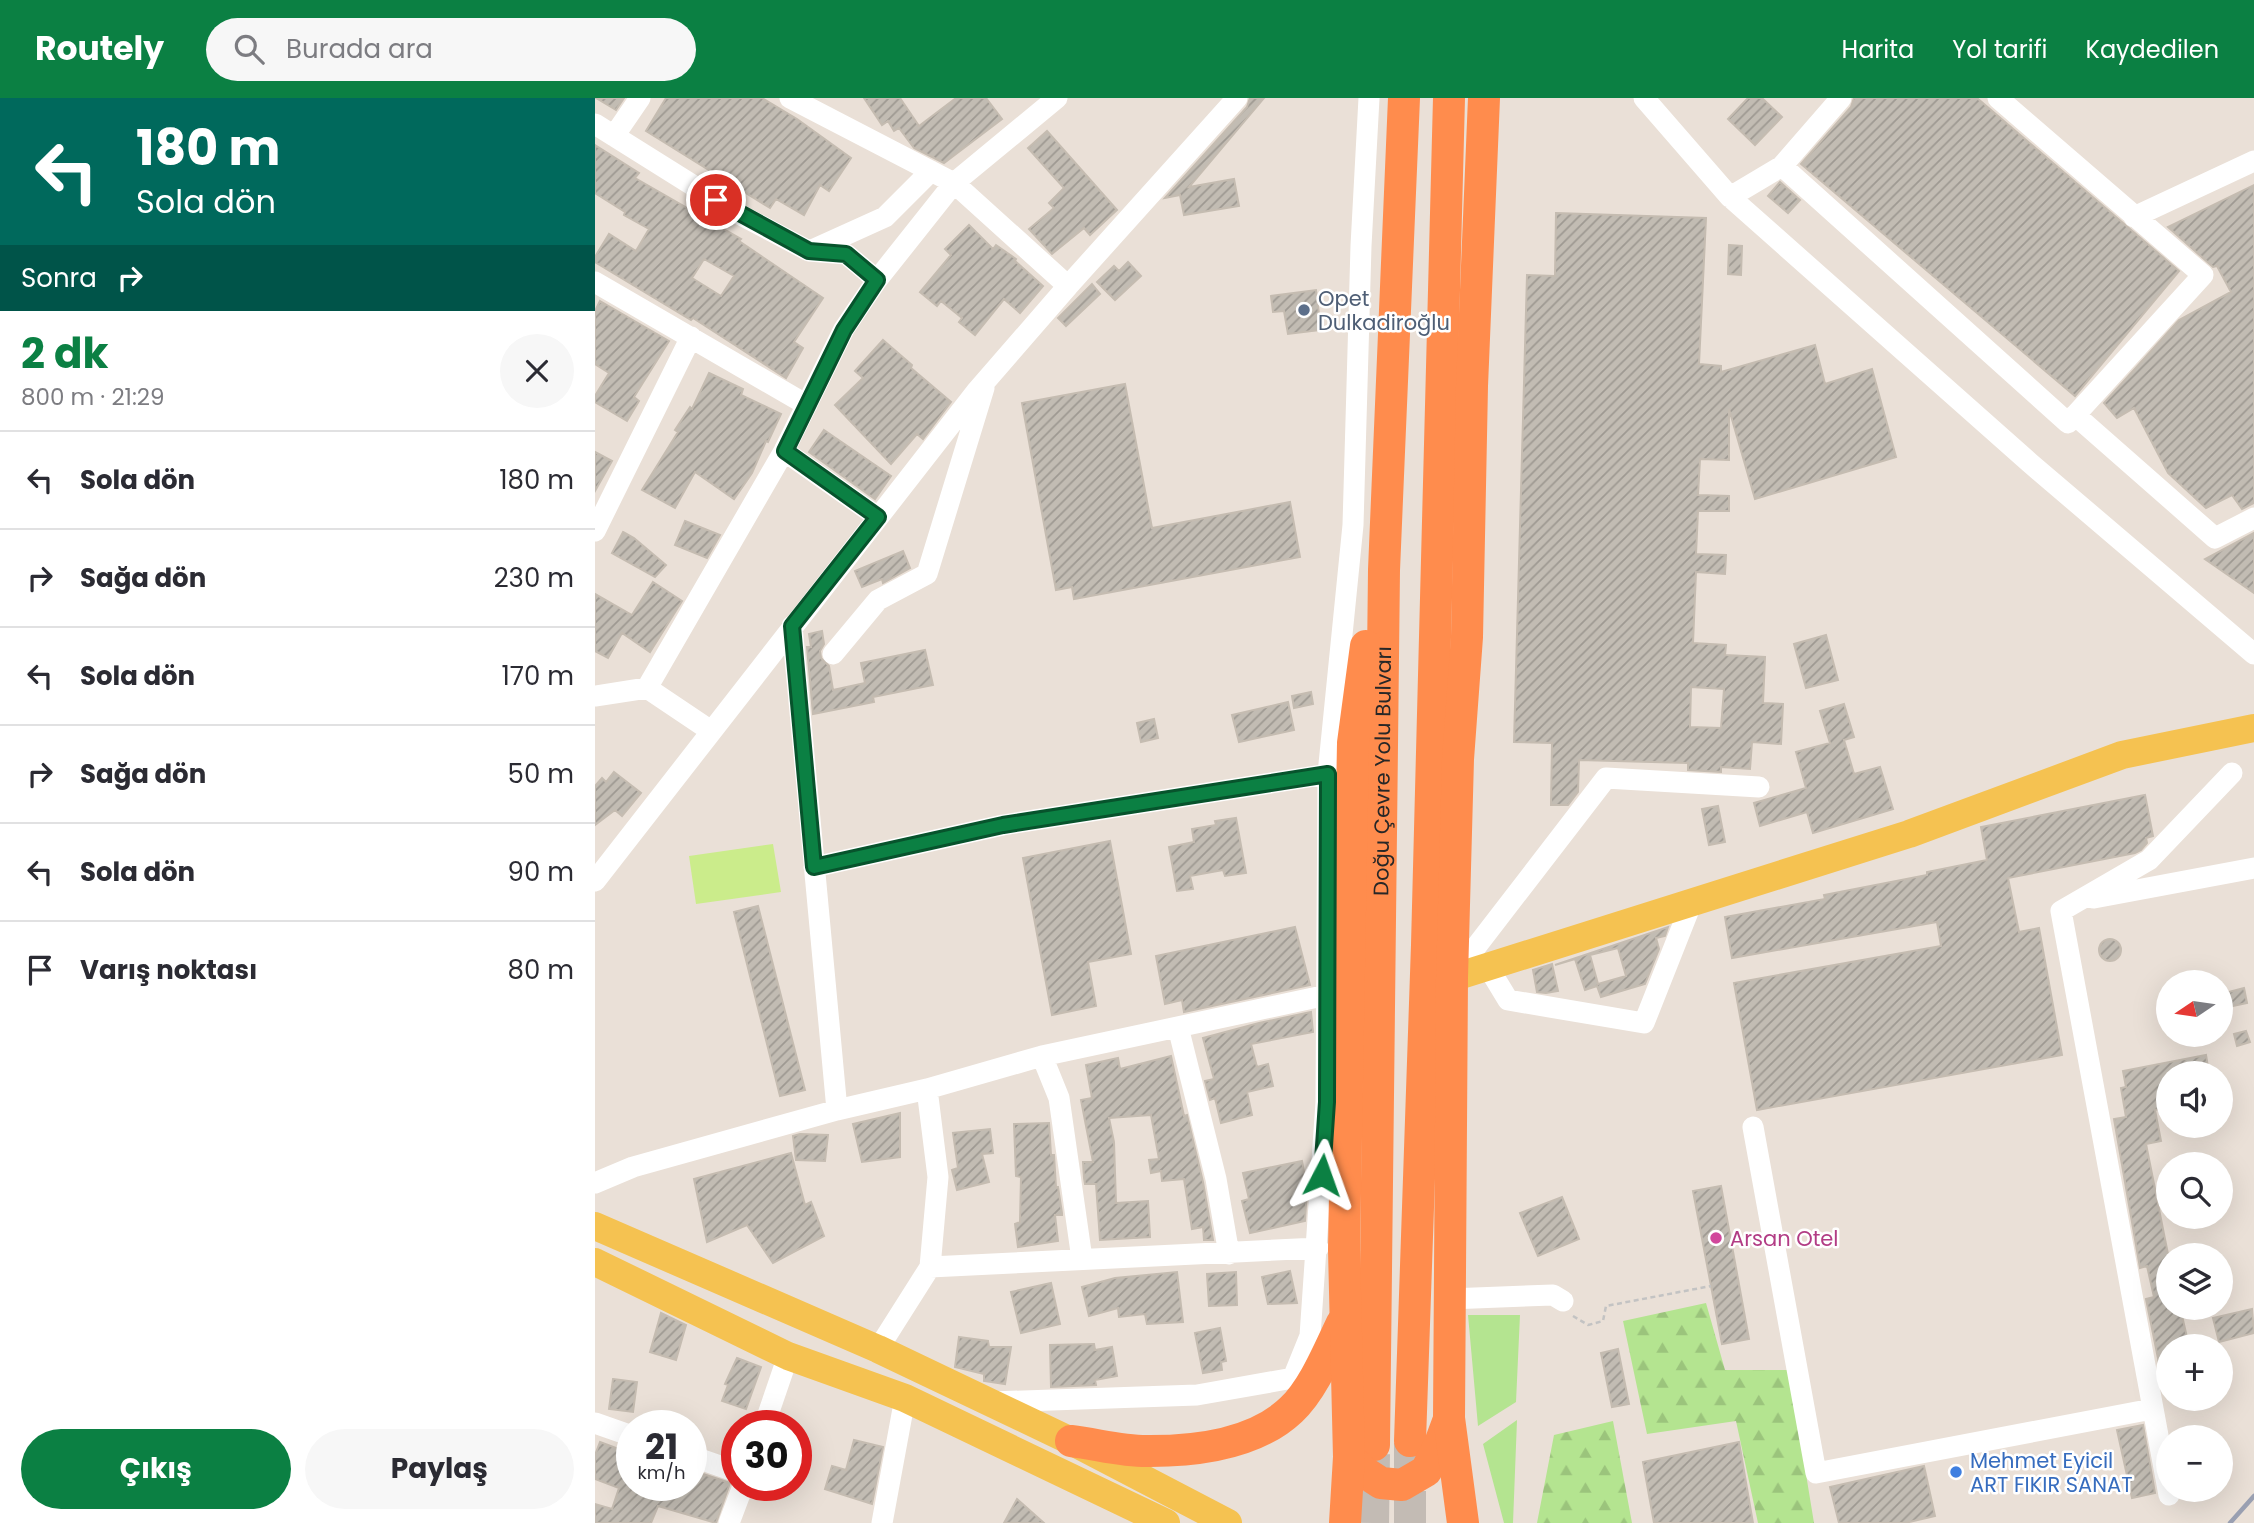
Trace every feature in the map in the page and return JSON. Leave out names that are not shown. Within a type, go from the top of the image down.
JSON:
[{"type":"highway","name":"Doğu Çevre Yolu Bulvarı","points":[[1362,1451],[1384,570],[1403,98]]},
{"type":"highway","points":[[1410,1441],[1427,946],[1449,98]]},
{"type":"highway","points":[[1462,1523],[1449,1418],[1452,978],[1458,759],[1468,636],[1472,386],[1484,98]]},
{"type":"highway","points":[[1384,570],[1365,650],[1353,743],[1344,1318],[1364,1472],[1381,1483],[1402,1485],[1426,1471],[1449,1418]]},
{"type":"highway","points":[[1071,1441],[1148,1451],[1209,1447],[1258,1432],[1291,1410],[1318,1373],[1344,1318]]},
{"type":"highway","points":[[1345,1523],[1362,1451]]},
{"type":"main road","points":[[1452,978],[1909,834],[2122,755],[2254,728]]},
{"type":"main road","points":[[595,1226],[878,1349],[1071,1441],[1228,1523]]},
{"type":"main road","points":[[595,1262],[788,1356],[905,1398],[1126,1515],[1167,1523]]},
{"type":"street","points":[[614,136],[641,98]]},
{"type":"street","points":[[790,98],[816,104],[954,183],[1068,286]]},
{"type":"street","points":[[647,688],[785,451],[844,330],[877,280],[954,183],[1057,98]]},
{"type":"street","points":[[595,881],[987,379],[1237,98]]},
{"type":"street","points":[[1353,743],[1353,525],[1361,246],[1369,98]]},
{"type":"street","points":[[1644,98],[1730,197],[2030,463],[2254,654]]},
{"type":"street","points":[[1730,197],[1782,166],[1841,98]]},
{"type":"street","points":[[1782,166],[2068,423],[2203,275],[1997,98]]},
{"type":"street","points":[[595,124],[737,213],[809,251],[846,254],[877,280]]},
{"type":"street","points":[[2134,218],[2254,161]]},
{"type":"street","points":[[809,251],[885,218],[931,172]]},
{"type":"street","points":[[595,282],[807,405]]},
{"type":"street","points":[[595,531],[691,337]]},
{"type":"street","points":[[833,654],[878,600],[927,574],[987,379]]},
{"type":"street","points":[[2074,415],[2215,538],[2254,518]]},
{"type":"street","points":[[785,451],[878,517]]},
{"type":"street","points":[[990,1402],[1197,1395],[1293,1378],[1310,1336],[1318,1248],[1327,1102],[1328,774],[1353,525]]},
{"type":"street","points":[[792,626],[837,1110]]},
{"type":"street","points":[[595,696],[647,688],[711,731]]},
{"type":"street","points":[[2156,1429],[2061,911],[2149,860],[2232,772]]},
{"type":"street","points":[[814,867],[1003,825],[1328,774]]},
{"type":"street","points":[[1452,978],[1606,778],[1759,787]]},
{"type":"street","points":[[2079,901],[2254,868]]},
{"type":"street","points":[[1488,967],[1508,1000],[1644,1023],[1692,902]]},
{"type":"street","points":[[595,1183],[633,1167],[1042,1056],[1327,995]]},
{"type":"street","points":[[1178,1027],[1216,1179],[1229,1254]]},
{"type":"street","points":[[1042,1056],[1059,1098],[1082,1259]]},
{"type":"street","points":[[878,1349],[930,1267],[938,1177],[927,1089]]},
{"type":"street","points":[[1753,1127],[1817,1473],[2152,1409]]},
{"type":"street","points":[[930,1267],[1318,1248]]},
{"type":"street","points":[[1449,1299],[1553,1295],[1566,1307]]},
{"type":"street","points":[[769,1410],[788,1356]]},
{"type":"street","points":[[882,1523],[905,1398]]},
{"type":"street","points":[[595,1423],[616,1430]]},
{"type":"street","points":[[730,1523],[738,1501]]},
{"type":"path","points":[[1566,1307],[1588,1325],[1603,1321],[1606,1306],[1711,1286]]},
{"type":"green space","points":[[773,844],[781,892],[696,904],[689,856]]},
{"type":"green space","points":[[1706,1303],[1725,1370],[1789,1370],[1814,1523],[1758,1523],[1736,1421],[1647,1434],[1623,1321]]},
{"type":"green space","points":[[1468,1315],[1520,1315],[1516,1402],[1478,1426]]},
{"type":"green space","points":[[1517,1420],[1513,1523],[1504,1523],[1483,1444]]},
{"type":"green space","points":[[1613,1421],[1632,1523],[1537,1523],[1554,1435]]},
{"type":"building","points":[[596,98],[624,98],[616,110]]},
{"type":"building","points":[[666,98],[762,98],[797,119],[851,158],[829,191],[820,185],[804,215],[776,199],[770,208],[646,131]]},
{"type":"building","points":[[864,98],[900,98],[919,126],[956,98],[986,98],[1002,119],[944,163],[914,148],[899,128],[894,131],[888,121],[882,125]]},
{"type":"building","points":[[1250,98],[1264,98],[1189,187],[1234,179],[1239,206],[1184,215],[1180,195],[1165,198],[1247,107]]},
{"type":"building","points":[[1748,98],[1762,98],[1782,117],[1755,145],[1728,119]]},
{"type":"building","points":[[1854,98],[1977,98],[2179,271],[2075,396],[1801,164],[1851,107]]},
{"type":"building","points":[[1047,131],[1117,210],[1090,235],[1084,228],[1052,254],[1029,229],[1054,208],[1049,203],[1064,188],[1028,148]]},
{"type":"building","points":[[595,145],[639,173],[635,178],[741,239],[739,241],[823,298],[794,342],[803,348],[786,378],[693,318],[691,320],[595,262],[595,257],[609,234],[636,251],[649,229],[624,215],[625,212],[595,193]],"holes":[[[704,259],[734,276],[721,296],[692,278]]]},
{"type":"building","points":[[1780,182],[1800,200],[1788,213],[1768,196]]},
{"type":"building","points":[[2254,185],[2254,503],[2242,509],[2232,495],[2206,508],[2168,473],[2134,408],[2117,418],[2104,403],[2179,320],[2231,292],[2217,266],[2213,267],[2168,227]]},
{"type":"building","points":[[1556,213],[1706,218],[1699,364],[1721,366],[1721,372],[1815,345],[1825,384],[1872,369],[1896,457],[1755,499],[1729,409],[1729,460],[1700,459],[1698,495],[1729,496],[1729,511],[1698,511],[1696,554],[1726,555],[1725,574],[1696,572],[1693,643],[1726,645],[1725,655],[1765,657],[1763,703],[1783,704],[1781,744],[1752,742],[1750,769],[1721,767],[1721,772],[1688,770],[1688,763],[1579,760],[1578,792],[1568,805],[1551,805],[1552,743],[1514,742],[1527,275],[1555,276]],"holes":[[[1691,687],[1724,689],[1721,728],[1690,727]]]},
{"type":"building","points":[[969,225],[993,249],[996,245],[1016,259],[1015,261],[1043,286],[1020,313],[1004,299],[975,335],[959,322],[962,318],[941,301],[937,306],[920,292],[951,255],[945,249]]},
{"type":"building","points":[[1729,245],[1742,246],[1741,275],[1728,274]]},
{"type":"building","points":[[1128,262],[1141,276],[1115,300],[1097,282],[1114,266],[1119,271]]},
{"type":"building","points":[[1092,284],[1100,294],[1066,326],[1058,318]]},
{"type":"building","points":[[1316,290],[1321,330],[1288,334],[1284,311],[1273,312],[1271,296]]},
{"type":"building","points":[[600,301],[669,341],[634,397],[639,401],[627,421],[595,402],[595,396],[609,373],[595,364],[595,311]]},
{"type":"building","points":[[883,340],[951,402],[923,439],[917,434],[891,464],[835,405],[863,378],[855,371]]},
{"type":"building","points":[[709,373],[743,389],[741,395],[781,414],[752,473],[734,499],[695,472],[675,508],[642,490],[678,432],[675,430],[690,407],[692,409]]},
{"type":"building","points":[[1125,384],[1152,528],[1290,502],[1300,557],[1074,599],[1072,587],[1056,590],[1022,403]]},
{"type":"building","points":[[824,430],[891,476],[875,499],[809,452]]},
{"type":"building","points":[[595,452],[612,461],[595,491]]},
{"type":"building","points":[[685,521],[720,535],[707,558],[675,545]]},
{"type":"building","points":[[623,532],[666,565],[655,577],[612,553]]},
{"type":"building","points":[[2254,533],[2254,593],[2205,559]]},
{"type":"building","points":[[903,551],[910,568],[883,583],[882,579],[862,587],[855,571]]},
{"type":"building","points":[[653,582],[682,601],[650,652],[622,633],[608,658],[595,651],[595,594],[632,615]]},
{"type":"building","points":[[822,631],[824,644],[820,651],[821,658],[829,666],[833,690],[865,683],[861,663],[925,650],[933,685],[873,697],[874,702],[813,714],[807,647],[811,647],[809,634]]},
{"type":"building","points":[[1826,635],[1838,680],[1806,688],[1794,644]]},
{"type":"building","points":[[1311,692],[1313,704],[1294,708],[1292,696]]},
{"type":"building","points":[[1288,702],[1294,730],[1239,742],[1232,715]]},
{"type":"building","points":[[1844,704],[1854,737],[1844,740],[1854,774],[1880,767],[1893,809],[1813,833],[1807,812],[1760,826],[1754,803],[1806,788],[1796,752],[1830,743],[1820,711]]},
{"type":"building","points":[[1154,719],[1158,738],[1141,742],[1137,723]]},
{"type":"building","points":[[614,772],[641,793],[622,816],[615,810],[595,825],[595,786],[602,778],[606,782]]},
{"type":"building","points":[[2145,795],[2153,836],[2146,838],[2147,843],[2141,850],[2008,878],[2019,932],[2039,928],[2062,1055],[1757,1110],[1734,983],[1941,946],[1937,922],[1732,958],[1725,917],[1825,899],[1824,895],[1987,860],[1981,827]]},
{"type":"building","points":[[1718,806],[1725,842],[1709,845],[1702,809]]},
{"type":"building","points":[[1236,818],[1246,873],[1225,876],[1223,870],[1190,876],[1193,889],[1177,891],[1169,847],[1194,842],[1192,829],[1216,825],[1215,821]]},
{"type":"building","points":[[1110,841],[1131,954],[1088,962],[1096,1006],[1052,1015],[1023,858]]},
{"type":"building","points":[[758,906],[805,1090],[780,1096],[734,912]]},
{"type":"building","points":[[1295,927],[1310,985],[1184,1012],[1182,1000],[1165,1004],[1156,956]]},
{"type":"building","points":[[1668,927],[1665,936],[1656,938],[1659,949],[1645,984],[1601,997],[1597,986],[1585,990],[1575,959],[1555,965]],"holes":[[[1618,948],[1626,976],[1598,984],[1590,955]]]},
{"type":"building","points":[[2110,939],[2118,942],[2121,950],[2118,958],[2110,961],[2102,958],[2099,950],[2102,942]]},
{"type":"building","points":[[1552,964],[1558,991],[1537,992],[1533,970]]},
{"type":"building","points":[[2244,988],[2247,1003],[2233,1006],[2233,991]]},
{"type":"building","points":[[1311,1012],[1313,1032],[1251,1044],[1257,1067],[1268,1064],[1273,1086],[1247,1092],[1252,1115],[1221,1123],[1215,1098],[1210,1100],[1205,1081],[1214,1079],[1203,1038]]},
{"type":"building","points":[[2246,1031],[2250,1042],[2237,1046],[2234,1034]]},
{"type":"building","points":[[2206,1055],[2207,1061],[2175,1061]]},
{"type":"building","points":[[1171,1056],[1184,1116],[1187,1115],[1203,1182],[1213,1240],[1204,1240],[1203,1227],[1192,1229],[1184,1179],[1162,1181],[1161,1171],[1151,1173],[1149,1160],[1159,1159],[1151,1115],[1109,1118],[1114,1142],[1116,1203],[1148,1201],[1150,1237],[1100,1240],[1096,1184],[1085,1184],[1084,1178],[1083,1162],[1093,1162],[1081,1100],[1092,1098],[1086,1065],[1118,1058],[1120,1069]]},
{"type":"building","points":[[2156,1065],[2156,1138],[2160,1138],[2161,1141],[2146,1144],[2156,1194],[2156,1229],[2163,1229],[2166,1243],[2156,1243],[2156,1320],[2183,1320],[2186,1334],[2156,1334],[2156,1348],[2146,1299],[2154,1297],[2147,1266],[2140,1268],[2114,1119],[2126,1117],[2121,1088],[2126,1087],[2123,1071]]},
{"type":"building","points":[[900,1113],[900,1157],[862,1162],[853,1124]]},
{"type":"building","points":[[1049,1123],[1051,1155],[1054,1155],[1056,1187],[1062,1213],[1055,1215],[1058,1241],[1018,1247],[1015,1224],[1020,1222],[1021,1177],[1016,1176],[1014,1124]]},
{"type":"building","points":[[990,1129],[993,1153],[982,1154],[989,1182],[957,1190],[952,1170],[958,1168],[953,1133]]},
{"type":"building","points":[[828,1135],[825,1161],[796,1160],[793,1136]]},
{"type":"building","points":[[791,1153],[805,1205],[811,1202],[824,1236],[773,1263],[747,1225],[707,1242],[694,1179]]},
{"type":"building","points":[[1302,1161],[1307,1188],[1305,1221],[1250,1233],[1242,1201],[1249,1199],[1243,1173]]},
{"type":"building","name":"Arsan Otel","points":[[1721,1186],[1749,1339],[1722,1344],[1693,1191]]},
{"type":"building","points":[[1562,1197],[1579,1239],[1538,1256],[1520,1213]]},
{"type":"building","points":[[1290,1271],[1297,1303],[1268,1304],[1262,1277]]},
{"type":"building","points":[[1177,1272],[1183,1322],[1147,1324],[1145,1314],[1119,1317],[1118,1308],[1089,1316],[1082,1287],[1115,1278]]},
{"type":"building","points":[[1236,1272],[1237,1305],[1209,1306],[1207,1274]]},
{"type":"building","points":[[1051,1283],[1060,1324],[1021,1333],[1011,1292]]},
{"type":"building","points":[[2252,1309],[2254,1333],[2233,1338],[2233,1334],[2217,1334],[2214,1320],[2233,1320],[2233,1313]]},
{"type":"building","points":[[661,1313],[686,1325],[676,1360],[650,1352]]},
{"type":"building","points":[[1220,1328],[1226,1361],[1221,1362],[1222,1370],[1203,1373],[1195,1333]]},
{"type":"building","points":[[959,1337],[988,1341],[989,1347],[1011,1347],[1005,1384],[984,1381],[984,1374],[955,1367]]},
{"type":"building","points":[[1094,1344],[1095,1350],[1112,1347],[1117,1376],[1095,1380],[1096,1385],[1051,1387],[1050,1345]]},
{"type":"building","points":[[1618,1349],[1629,1404],[1612,1407],[1601,1353]]},
{"type":"building","points":[[737,1358],[761,1367],[746,1409],[722,1401],[728,1385],[725,1384]]},
{"type":"building","points":[[613,1379],[637,1382],[633,1410],[609,1409]]},
{"type":"building","points":[[2143,1425],[2155,1493],[2132,1498],[2117,1430]]},
{"type":"building","points":[[854,1440],[883,1447],[872,1504],[825,1489],[832,1466],[846,1470]]},
{"type":"building","points":[[600,1442],[616,1448],[616,1487],[595,1479],[595,1455]]},
{"type":"building","points":[[1739,1442],[1753,1523],[1654,1523],[1643,1462]]},
{"type":"building","points":[[1924,1466],[1935,1516],[1905,1523],[1839,1523],[1830,1487]]},
{"type":"building","points":[[707,1475],[721,1480],[721,1501],[724,1501],[716,1523],[658,1506],[651,1523],[595,1523],[595,1504],[612,1509],[616,1497],[616,1501],[707,1501]]},
{"type":"building","points":[[1017,1499],[1044,1523],[1004,1523]]},
{"type":"tunnel","points":[[1410,1441],[1410,1523]]},
{"type":"tunnel","points":[[1373,1523],[1374,1454]]},
{"type":"railway","points":[[2230,1523],[2254,1496]]},
{"type":"place","name":"Opet Dulkadiroğlu","points":[[1304,310]]},
{"type":"place","name":"Arsan Otel","points":[[1716,1238]]},
{"type":"place","name":"Mehmet Eyicil ART FIKIR SANAT","points":[[1956,1472]]},
{"type":"route","points":[[716,200],[809,251],[846,254],[877,280],[844,330],[785,451],[878,517],[792,626],[814,867],[1003,825],[1328,774],[1327,1102],[1322,1175]]}]
